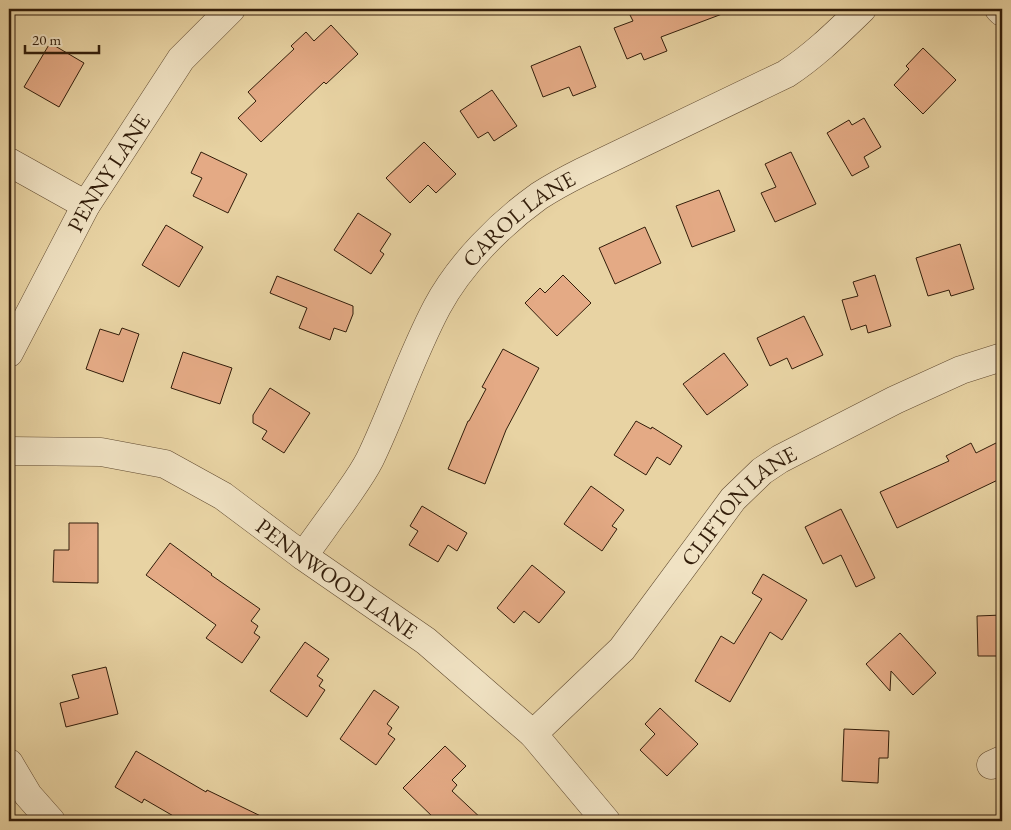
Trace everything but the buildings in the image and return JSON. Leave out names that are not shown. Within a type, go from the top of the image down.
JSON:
[{"type":"street","name":"PENNY LANE","points":[[9,353],[86,206],[181,59],[231,9]]},
{"type":"street","name":"CAROL LANE","points":[[303,556],[369,461],[403,379],[449,287],[461,270],[488,240],[518,212],[560,184],[786,74],[806,61],[862,9]]},
{"type":"street","points":[[999,9],[1002,12]]},
{"type":"street","points":[[9,162],[86,206]]},
{"type":"street","name":"CLIFTON LANE","points":[[533,734],[622,649],[733,499],[762,471],[780,459],[895,400],[961,370],[1002,357]]},
{"type":"street","name":"PENNWOOD LANE","points":[[9,451],[100,452],[165,464],[223,496],[303,556],[426,641],[533,734],[606,821]]},
{"type":"street","points":[[9,763],[28,794],[51,821]]}]
